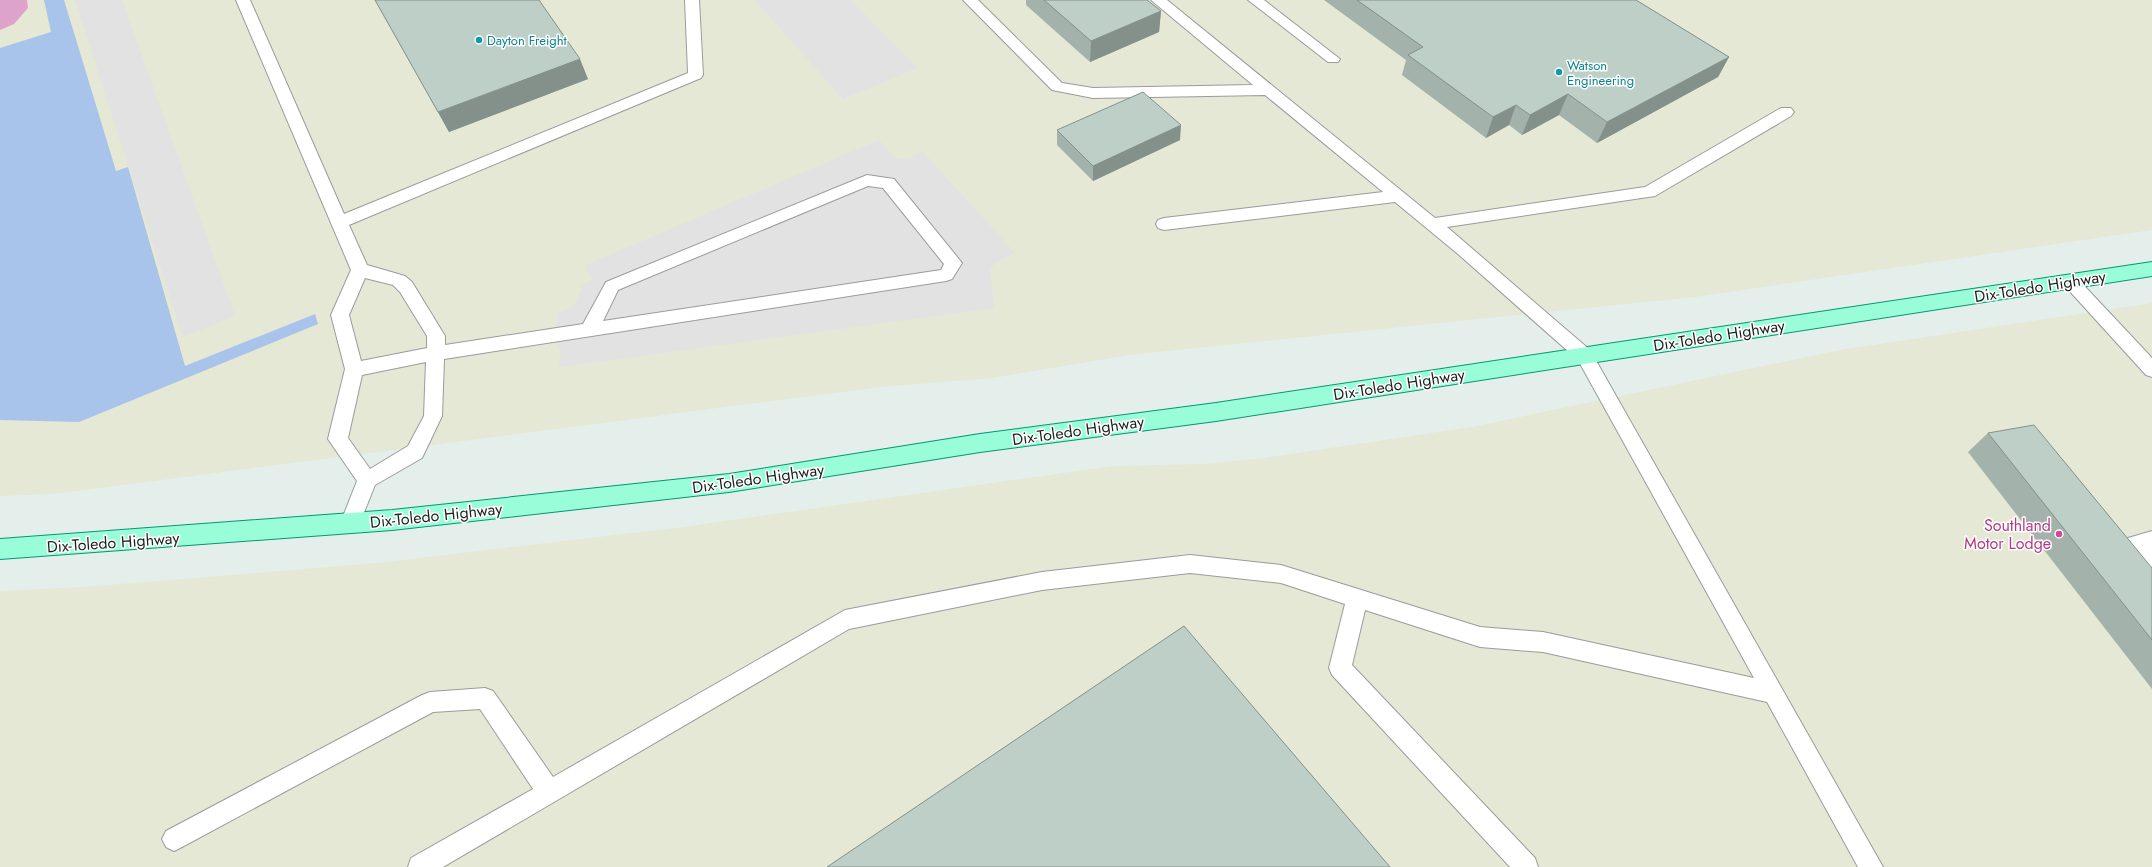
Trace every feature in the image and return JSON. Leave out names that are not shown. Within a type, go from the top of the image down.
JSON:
[{"type":"main road","name":"Dix-Toledo Highway","points":[[0,549],[350,524],[729,483],[980,443],[1216,412],[2152,268]]},
{"type":"lane","points":[[243,0],[360,270],[340,315],[354,369],[338,439],[367,480]]},
{"type":"lane","points":[[340,222],[696,75],[692,0]]},
{"type":"lane","points":[[970,0],[1057,87],[1093,93],[1268,90]]},
{"type":"lane","points":[[1158,0],[1432,224],[1584,355],[1871,867]]},
{"type":"lane","points":[[1256,0],[1333,59]]},
{"type":"lane","points":[[1432,224],[1649,192],[1786,112]]},
{"type":"lane","points":[[354,369],[435,353],[589,330],[946,275],[953,263],[888,183],[867,180],[612,286],[589,330]]},
{"type":"lane","points":[[1164,224],[1398,196]]},
{"type":"lane","points":[[350,524],[367,480],[415,452],[433,416],[436,336],[406,287],[399,280],[360,270]]},
{"type":"lane","points":[[2070,281],[2152,370]]},
{"type":"lane","points":[[2152,540],[2135,544],[2152,565]]},
{"type":"lane","points":[[420,867],[845,620],[1042,581],[1190,564],[1281,574],[1480,637],[1543,642],[1773,692]]},
{"type":"lane","points":[[1357,598],[1340,668],[1526,867]]},
{"type":"lane","points":[[174,839],[430,702],[485,698],[549,792]]},
{"type":"shaded area","points":[[0,0],[2152,0],[2152,230],[1695,297],[1129,355],[993,378],[881,387],[53,494],[0,496]]},
{"type":"shaded area","points":[[0,0],[27,0],[28,8],[14,24],[0,30]]},
{"type":"shaded area","points":[[44,0],[64,0],[116,171],[128,167],[185,366],[315,314],[318,324],[79,422],[0,420],[0,48],[51,32]]},
{"type":"shaded area","points":[[75,0],[122,0],[235,316],[183,337]]},
{"type":"shaded area","points":[[755,0],[851,0],[917,68],[843,99]]},
{"type":"shaded area","points":[[879,140],[893,156],[900,159],[909,158],[923,152],[1015,253],[995,263],[990,270],[994,308],[559,367],[561,350],[557,346],[557,314],[572,307],[578,299],[582,286],[593,280],[584,266]]},
{"type":"shaded area","points":[[2152,303],[2152,867],[0,867],[0,591],[83,587],[377,563],[683,527],[1112,466],[1203,464],[1264,458],[1472,427],[1840,350]]},
{"type":"building","name":"Dayton Freight","points":[[375,0],[539,0],[580,59],[438,112]]},
{"type":"building","points":[[1044,0],[1147,0],[1161,11],[1091,41]]},
{"type":"building","name":"Watson Engineering","points":[[1357,0],[1636,0],[1729,57],[1607,122],[1568,94],[1530,115],[1516,105],[1493,117],[1408,55],[1423,47]]},
{"type":"building","points":[[1143,92],[1181,125],[1093,166],[1057,130]]},
{"type":"building","points":[[2034,425],[2152,568],[2152,640],[1988,433]]},
{"type":"building","points":[[1184,626],[1390,867],[827,867]]},
{"type":"place","name":"Dayton Freight","points":[[479,40]]},
{"type":"place","name":"Watson Engineering","points":[[1559,72]]},
{"type":"place","name":"Southland Motor Lodge","points":[[2059,534]]}]
